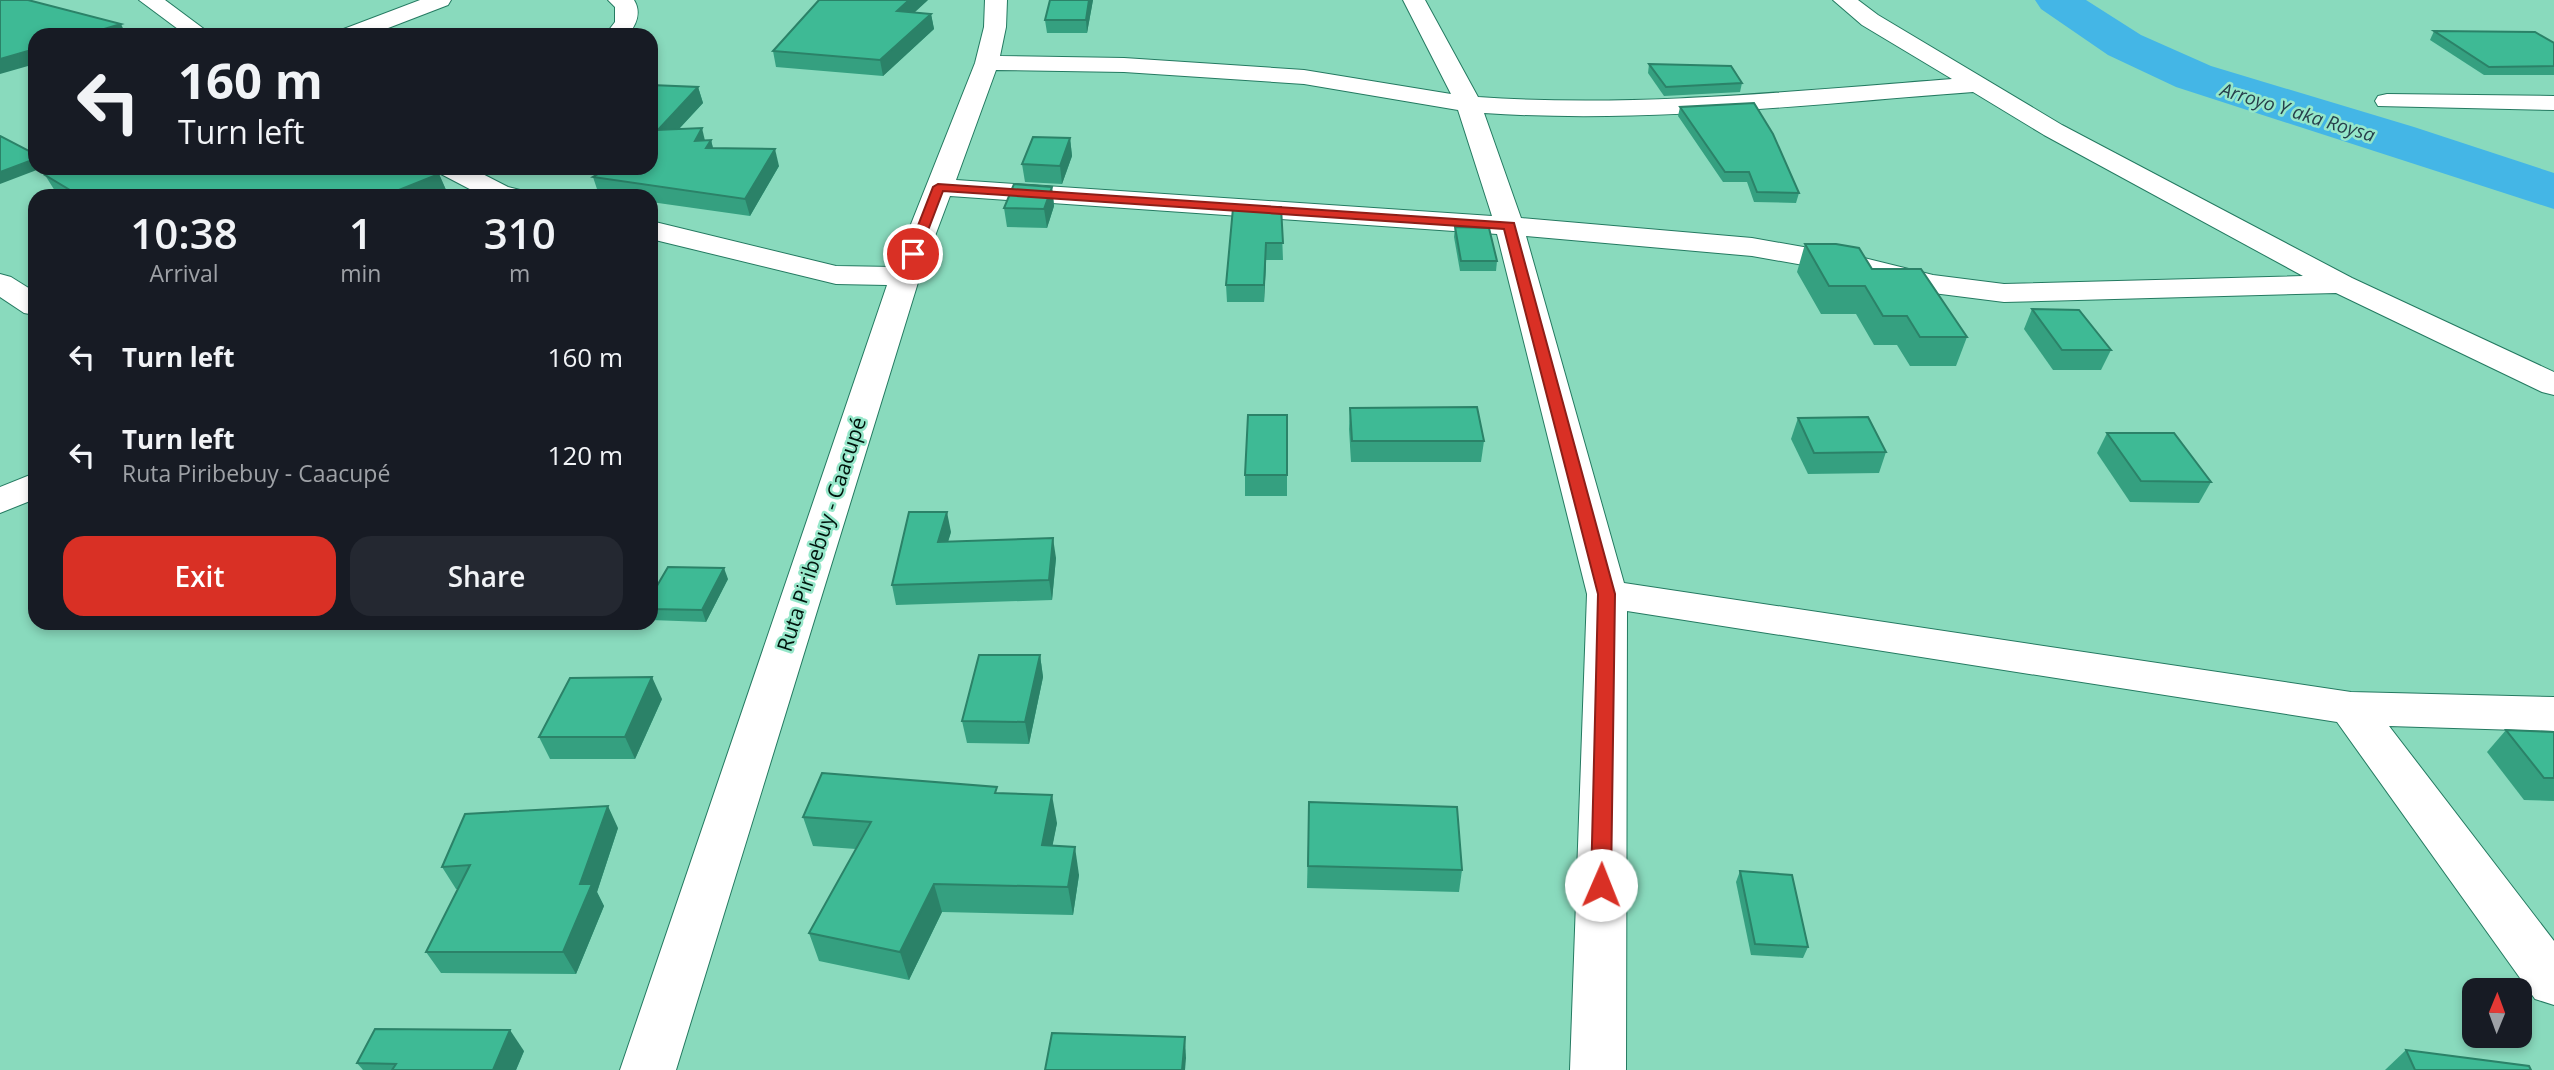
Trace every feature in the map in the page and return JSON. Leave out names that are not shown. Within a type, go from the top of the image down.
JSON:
[{"type":"street","points":[[150,0],[191,28]]},
{"type":"street","points":[[367,28],[440,0]]},
{"type":"street","points":[[619,0],[626,4],[626,23],[622,28]]},
{"type":"street","name":"Ruta Piribebuy - Caacupé","points":[[648,1070],[905,276],[987,63],[995,27],[996,0]]},
{"type":"street","points":[[1414,0],[1469,104],[1509,226],[1607,594],[1598,1070]]},
{"type":"street","points":[[1844,0],[1870,20],[1975,85],[2065,136],[2341,284],[2554,385]]},
{"type":"street","points":[[987,63],[1124,65],[1304,77],[1469,104],[1540,109],[1674,107],[1975,85]]},
{"type":"street","points":[[2387,101],[2554,103]]},
{"type":"street","points":[[464,175],[490,189]]},
{"type":"street","points":[[938,187],[1509,226],[1752,247],[1933,284],[2004,293],[2341,284]]},
{"type":"street","points":[[658,232],[836,275],[905,276]]},
{"type":"street","points":[[0,283],[28,301]]},
{"type":"street","points":[[0,501],[28,488]]},
{"type":"street","points":[[1607,594],[2351,708],[2554,714]]},
{"type":"street","points":[[2351,708],[2554,982]]},
{"type":"building","points":[[0,0],[28,0],[121,24],[108,28],[28,28],[28,51],[0,59]]},
{"type":"building","points":[[819,0],[909,0],[897,11],[931,14],[880,60],[773,51]]},
{"type":"building","points":[[1050,0],[1089,0],[1086,20],[1045,20]]},
{"type":"building","points":[[2434,31],[2535,32],[2554,43],[2554,66],[2489,67]]},
{"type":"building","points":[[1649,64],[1731,66],[1742,83],[1666,87]]},
{"type":"building","points":[[658,85],[698,87],[658,130]]},
{"type":"building","points":[[1754,103],[1773,134],[1799,193],[1757,192],[1749,172],[1725,172],[1680,107]]},
{"type":"building","points":[[702,128],[695,141],[711,140],[706,148],[775,149],[745,199],[593,177],[658,175],[658,130]]},
{"type":"building","points":[[0,136],[28,150],[28,162],[0,172]]},
{"type":"building","points":[[1033,137],[1070,138],[1060,166],[1022,164]]},
{"type":"building","points":[[45,175],[436,175],[402,189],[68,189]]},
{"type":"building","points":[[1014,184],[1052,187],[1044,209],[1004,208]]},
{"type":"building","points":[[1281,207],[1283,243],[1266,243],[1264,285],[1226,285],[1233,208]]},
{"type":"building","points":[[1455,227],[1489,228],[1497,261],[1461,261]]},
{"type":"building","points":[[1805,244],[1836,244],[1859,248],[1872,269],[1921,269],[1967,337],[1920,337],[1907,316],[1883,316],[1865,286],[1829,286]]},
{"type":"building","points":[[2032,309],[2079,310],[2111,350],[2062,350]]},
{"type":"building","points":[[1477,407],[1484,441],[1352,441],[1350,408]]},
{"type":"building","points":[[1248,415],[1287,415],[1287,475],[1245,475]]},
{"type":"building","points":[[1868,417],[1886,452],[1814,453],[1798,418]]},
{"type":"building","points":[[2107,433],[2174,433],[2211,482],[2141,481]]},
{"type":"building","points":[[909,512],[947,512],[938,542],[1053,538],[1049,580],[892,585]]},
{"type":"building","points":[[668,567],[724,568],[702,610],[658,609],[658,584]]},
{"type":"building","points":[[979,655],[1040,655],[1025,722],[962,721]]},
{"type":"building","points":[[652,677],[625,737],[539,737],[570,678]]},
{"type":"building","points":[[2506,730],[2554,732],[2554,778],[2544,778]]},
{"type":"building","points":[[822,773],[997,787],[995,793],[1052,795],[1042,845],[1075,847],[1068,887],[934,884],[900,952],[809,933],[871,822],[803,817]]},
{"type":"building","points":[[1309,802],[1457,807],[1462,870],[1308,866]]},
{"type":"building","points":[[608,806],[580,884],[592,884],[563,952],[426,952],[470,865],[442,867],[465,814]]},
{"type":"building","points":[[1740,871],[1792,875],[1808,947],[1755,944]]},
{"type":"building","points":[[375,1029],[510,1030],[493,1070],[392,1070],[396,1064],[357,1063]]},
{"type":"building","points":[[1052,1033],[1185,1037],[1182,1070],[1045,1070]]},
{"type":"building","points":[[2406,1050],[2529,1066],[2531,1070],[2415,1070]]},
{"type":"waterway","name":"Arroyo Y aka Roysa","points":[[2057,0],[2125,45],[2193,76],[2554,192]]},
{"type":"route","points":[[913,254],[938,187],[1509,226],[1607,594],[1601,885]]}]
